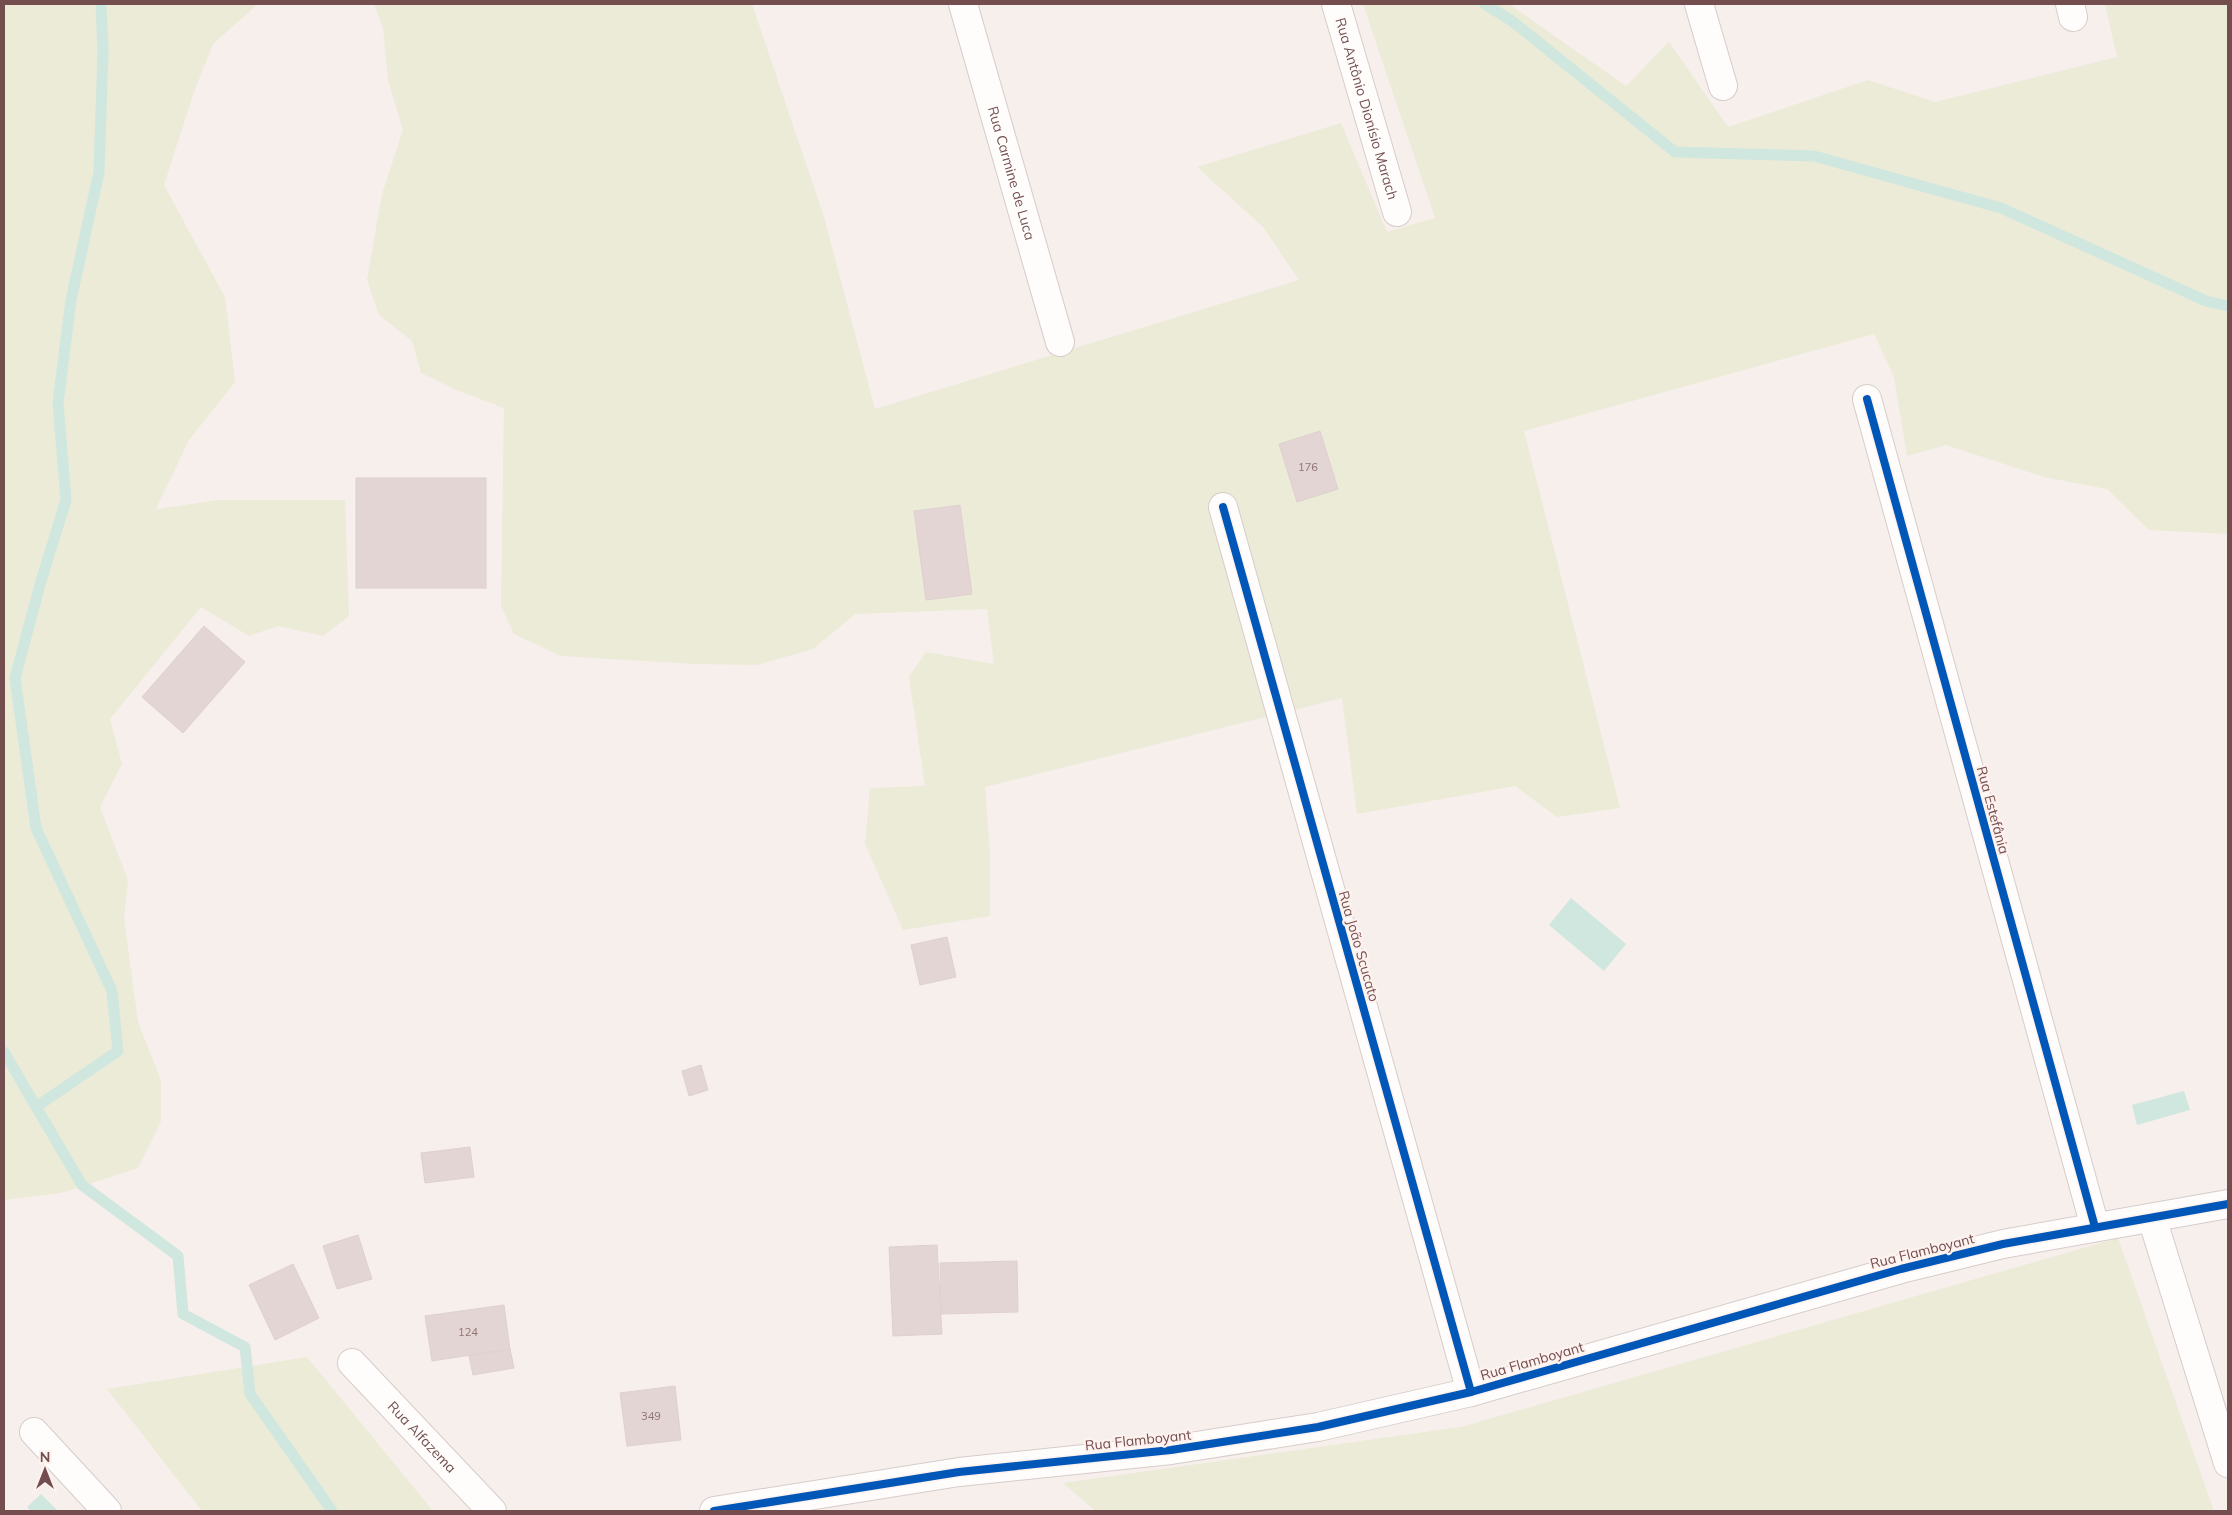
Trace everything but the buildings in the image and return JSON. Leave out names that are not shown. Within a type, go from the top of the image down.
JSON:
[{"type":"street","name":"Rua Carmine de Luca","points":[[963,4],[1060,342]]},
{"type":"street","name":"Rua Antônio Dionísio Marach","points":[[1336,4],[1397,212]]},
{"type":"street","points":[[1699,4],[1723,86]]},
{"type":"street","name":"Rua Estefânia","points":[[1867,399],[2095,1227]]},
{"type":"street","name":"Rua João Scucato","points":[[1223,507],[1470,1392]]},
{"type":"street","name":"Rua Flamboyant","points":[[714,1511],[958,1472],[1171,1450],[1264,1436],[1383,1414],[1470,1392],[1901,1269],[2002,1244],[2228,1204]]},
{"type":"street","points":[[2152,1218],[2228,1463]]},
{"type":"street","name":"Rua Alfazema","points":[[352,1363],[492,1511]]},
{"type":"street","points":[[34,1432],[107,1511]]},
{"type":"green space","points":[[4,4],[258,4],[213,44],[194,92],[164,185],[225,297],[235,382],[189,440],[156,509],[219,500],[345,500],[349,616],[323,636],[278,626],[249,636],[201,607],[110,719],[122,764],[100,807],[128,880],[124,918],[138,1022],[161,1080],[161,1121],[138,1168],[61,1193],[4,1200]]},
{"type":"green space","points":[[374,4],[752,4],[824,217],[875,409],[1299,280],[1263,227],[1197,167],[1341,123],[1387,232],[1435,218],[1363,4],[1509,4],[1626,86],[1669,42],[1728,127],[1868,80],[1935,102],[2117,57],[2105,4],[2228,4],[2228,539],[2227,534],[2149,530],[2107,489],[2044,477],[1946,445],[1907,456],[1894,377],[1874,334],[1524,431],[1620,808],[1557,817],[1515,786],[1357,814],[1342,698],[985,787],[990,853],[990,916],[903,930],[865,844],[870,788],[925,786],[909,677],[926,652],[994,664],[987,609],[855,614],[813,649],[757,665],[694,664],[561,656],[514,634],[501,606],[504,408],[459,391],[421,373],[412,341],[379,315],[367,280],[382,194],[403,130],[388,80],[383,28]]},
{"type":"green space","points":[[2118,1238],[2214,1511],[1095,1511],[1063,1483],[1461,1427]]},
{"type":"green space","points":[[307,1357],[433,1511],[202,1511],[107,1389]]},
{"type":"water","points":[[1571,898],[1626,944],[1604,971],[1549,925]]},
{"type":"water","points":[[2184,1091],[2190,1110],[2137,1125],[2132,1105]]},
{"type":"water","points":[[41,1494],[58,1511],[31,1511],[27,1507]]},
{"type":"waterway","points":[[36,1107],[118,1051],[112,991],[36,828],[15,678],[41,581],[66,500],[58,403],[71,300],[99,172],[103,51],[101,4]]},
{"type":"waterway","points":[[1485,4],[1512,21],[1675,152],[1814,156],[2001,208],[2206,301],[2228,306]]},
{"type":"waterway","points":[[4,1052],[82,1185],[178,1256],[183,1314],[245,1347],[250,1394],[332,1511]]},
{"type":"cycle path","points":[[1867,399],[2095,1227]]},
{"type":"cycle path","points":[[1223,507],[1471,1392]]},
{"type":"cycle path","points":[[714,1511],[959,1472],[1171,1450],[1318,1427],[1471,1392],[1901,1269],[2003,1244],[2228,1204]]}]
